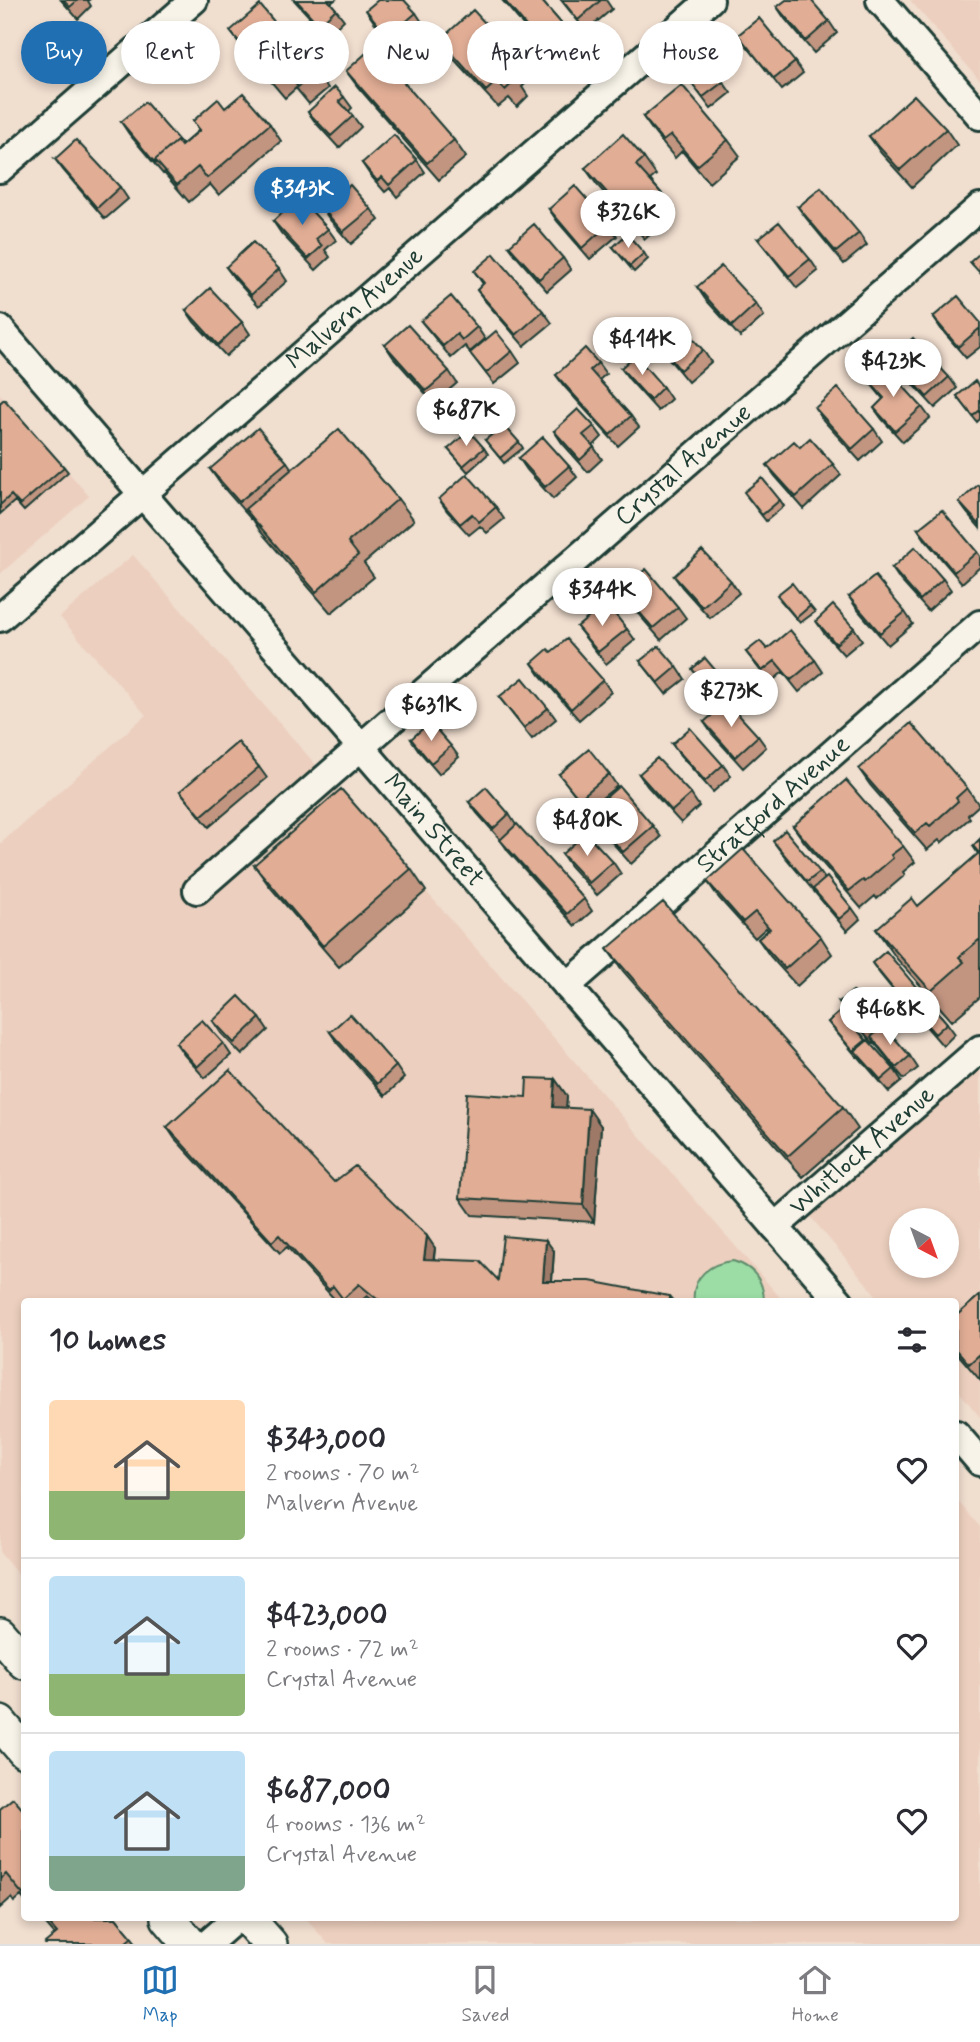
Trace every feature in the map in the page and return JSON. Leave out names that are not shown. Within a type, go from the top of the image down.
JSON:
[{"type":"main road","points":[[0,1723],[21,1748]]},
{"type":"main road","points":[[171,1921],[190,1944]]},
{"type":"main road","points":[[250,1921],[270,1944]]},
{"type":"street","points":[[0,169],[194,0]]},
{"type":"street","name":"Malvern Avenue","points":[[0,618],[710,0]]},
{"type":"street","points":[[880,0],[980,116]]},
{"type":"street","name":"Crystal Avenue","points":[[197,890],[980,207]]},
{"type":"street","name":"Main Street","points":[[0,329],[837,1298]]},
{"type":"street","name":"Stratford Avenue","points":[[567,986],[980,624]]},
{"type":"street","name":"Whitlock Avenue","points":[[775,1227],[980,1049]]},
{"type":"street","points":[[959,1438],[980,1462]]},
{"type":"street","points":[[207,1944],[234,1921]]},
{"type":"shaded area","points":[[910,0],[980,0],[980,80]]},
{"type":"shaded area","points":[[0,394],[89,496],[0,574]]},
{"type":"shaded area","points":[[133,555],[781,1298],[21,1298],[21,1578],[0,1553],[0,844],[146,715],[60,617]]},
{"type":"shaded area","points":[[980,1066],[980,1417],[959,1392],[959,1298],[879,1298],[805,1210]]},
{"type":"shaded area","points":[[959,1502],[980,1527],[980,1944],[328,1944],[309,1921],[959,1921]]},
{"type":"green space","points":[[733,1261],[752,1271],[760,1281],[763,1298],[694,1298],[696,1285],[704,1273],[725,1262]]},
{"type":"building","points":[[63,0],[78,0],[70,7]]},
{"type":"building","points":[[296,0],[328,0],[336,9],[323,21],[315,21]]},
{"type":"building","points":[[378,0],[404,0],[416,13],[407,21],[375,21],[366,10]]},
{"type":"building","points":[[504,0],[541,0],[559,21],[522,21]]},
{"type":"building","points":[[562,0],[601,0],[578,20]]},
{"type":"building","points":[[786,0],[811,0],[829,21],[806,41],[777,7]]},
{"type":"building","points":[[260,5],[274,21],[242,21]]},
{"type":"building","points":[[473,10],[483,21],[467,21],[467,70],[453,54],[453,28]]},
{"type":"building","points":[[759,18],[795,62],[774,79],[743,41],[743,31]]},
{"type":"building","points":[[363,56],[363,84],[405,84],[454,140],[427,163],[349,74],[349,68]]},
{"type":"building","points":[[480,84],[494,84],[486,91]]},
{"type":"building","points":[[500,84],[512,84],[505,90]]},
{"type":"building","points":[[693,84],[720,84],[703,97]]},
{"type":"building","points":[[682,85],[728,140],[697,166],[671,135],[663,141],[643,117]]},
{"type":"building","points":[[335,87],[344,97],[339,101],[353,116],[331,136],[308,112]]},
{"type":"building","points":[[243,93],[270,124],[207,178],[198,167],[177,185],[155,160],[177,141],[181,146],[200,130],[193,121],[218,99],[225,108]]},
{"type":"building","points":[[914,95],[946,129],[900,170],[869,136]]},
{"type":"building","points":[[145,102],[180,142],[177,141],[155,160],[155,163],[121,122]]},
{"type":"building","points":[[623,134],[644,158],[636,165],[663,195],[633,222],[585,168]]},
{"type":"building","points":[[394,135],[417,160],[389,185],[382,177],[377,181],[362,163]]},
{"type":"building","points":[[76,140],[120,187],[97,208],[55,159]]},
{"type":"building","points":[[350,185],[371,209],[343,232],[322,208]]},
{"type":"building","points":[[575,186],[609,224],[582,248],[549,209]]},
{"type":"building","points":[[821,188],[859,233],[836,252],[798,207]]},
{"type":"building","points":[[299,197],[328,229],[316,239],[322,246],[308,259],[273,221]]},
{"type":"building","points":[[779,222],[810,259],[789,276],[758,239]]},
{"type":"building","points":[[534,224],[563,258],[539,279],[509,246]]},
{"type":"building","points":[[627,234],[644,253],[630,266],[613,247]]},
{"type":"building","points":[[253,242],[279,269],[251,295],[226,267]]},
{"type":"building","points":[[980,253],[980,273],[970,262]]},
{"type":"building","points":[[494,254],[543,311],[516,335],[477,290],[484,283],[474,271]]},
{"type":"building","points":[[721,266],[756,304],[732,326],[697,287]]},
{"type":"building","points":[[210,288],[242,322],[218,345],[186,310]]},
{"type":"building","points":[[451,296],[477,327],[462,340],[457,334],[443,346],[421,321]]},
{"type":"building","points":[[958,296],[980,322],[980,328],[958,347],[933,317]]},
{"type":"building","points":[[408,325],[449,371],[426,391],[385,345]]},
{"type":"building","points":[[683,327],[703,350],[680,370],[661,347]]},
{"type":"building","points":[[496,331],[512,351],[486,373],[470,353]]},
{"type":"building","points":[[913,338],[949,377],[927,397],[892,358]]},
{"type":"building","points":[[585,348],[598,363],[590,370],[631,416],[610,435],[556,375]]},
{"type":"building","points":[[635,355],[663,387],[650,400],[621,368]]},
{"type":"building","points":[[883,364],[922,407],[895,431],[874,408],[884,398],[867,379]]},
{"type":"building","points":[[975,381],[980,387],[980,410],[973,416],[957,396]]},
{"type":"building","points":[[838,388],[874,429],[852,449],[815,408]]},
{"type":"building","points":[[4,399],[64,467],[20,505],[11,495],[0,505],[0,403]]},
{"type":"building","points":[[578,409],[594,426],[583,435],[594,447],[580,460],[554,431]]},
{"type":"building","points":[[504,425],[519,442],[500,458],[485,440]]},
{"type":"building","points":[[258,428],[287,462],[239,502],[210,469]]},
{"type":"building","points":[[339,429],[398,499],[348,542],[358,555],[316,592],[245,509]]},
{"type":"building","points":[[469,431],[484,448],[463,466],[448,449]]},
{"type":"building","points":[[543,437],[569,466],[545,487],[519,458]]},
{"type":"building","points":[[810,438],[833,464],[796,497],[767,465],[794,441],[800,447]]},
{"type":"building","points":[[467,474],[496,507],[479,522],[472,514],[460,524],[439,499]]},
{"type":"building","points":[[762,478],[780,500],[762,515],[744,492]]},
{"type":"building","points":[[978,485],[980,487],[980,525],[959,502]]},
{"type":"building","points":[[942,510],[977,552],[954,572],[918,529]]},
{"type":"building","points":[[915,547],[943,579],[920,600],[892,568]]},
{"type":"building","points":[[702,550],[731,581],[702,607],[674,576]]},
{"type":"building","points":[[646,569],[678,607],[653,628],[620,590]]},
{"type":"building","points":[[875,576],[905,612],[880,633],[849,597]]},
{"type":"building","points":[[792,583],[810,606],[796,618],[777,595]]},
{"type":"building","points":[[606,603],[627,629],[598,652],[577,627]]},
{"type":"building","points":[[833,605],[854,628],[836,644],[816,621]]},
{"type":"building","points":[[790,630],[815,660],[791,680],[775,661],[762,671],[746,652],[760,641],[767,649]]},
{"type":"building","points":[[567,639],[603,680],[571,709],[532,663],[548,649],[551,652]]},
{"type":"building","points":[[659,646],[677,667],[658,683],[640,661]]},
{"type":"building","points":[[705,658],[727,684],[713,695],[692,669]]},
{"type":"building","points":[[523,678],[548,708],[524,728],[499,697]]},
{"type":"building","points":[[727,702],[758,736],[735,757],[704,722]]},
{"type":"building","points":[[430,722],[451,746],[431,763],[411,739]]},
{"type":"building","points":[[911,723],[967,788],[956,798],[958,801],[930,826],[927,823],[915,833],[859,769]]},
{"type":"building","points":[[690,728],[723,765],[705,781],[672,744]]},
{"type":"building","points":[[238,742],[259,767],[201,816],[180,791]]},
{"type":"building","points":[[589,749],[609,774],[579,799],[559,774]]},
{"type":"building","points":[[657,758],[691,794],[672,811],[639,774]]},
{"type":"building","points":[[846,780],[903,846],[865,882],[863,880],[849,891],[793,826]]},
{"type":"building","points":[[619,786],[653,826],[623,852],[588,813]]},
{"type":"building","points":[[486,787],[509,814],[493,829],[469,802]]},
{"type":"building","points":[[341,789],[411,869],[323,946],[254,865]]},
{"type":"building","points":[[517,824],[584,899],[567,914],[500,840]]},
{"type":"building","points":[[785,830],[820,872],[807,882],[773,841]]},
{"type":"building","points":[[586,833],[613,862],[589,883],[562,854]]},
{"type":"building","points":[[980,839],[980,939],[959,957],[964,962],[931,991],[876,929],[912,898],[918,906],[979,853],[973,846]]},
{"type":"building","points":[[743,849],[821,937],[785,969],[758,939],[770,929],[755,912],[743,922],[707,881]]},
{"type":"building","points":[[827,877],[852,908],[839,919],[813,889]]},
{"type":"building","points":[[663,902],[843,1107],[788,1156],[607,949]]},
{"type":"building","points":[[886,951],[917,988],[902,1000],[872,963]]},
{"type":"building","points":[[853,991],[878,1020],[865,1032],[839,1002]]},
{"type":"building","points":[[921,993],[947,1023],[935,1034],[908,1004]]},
{"type":"building","points":[[239,996],[260,1018],[234,1043],[213,1021]]},
{"type":"building","points":[[841,1011],[866,1040],[853,1051],[828,1022]]},
{"type":"building","points":[[350,1014],[396,1066],[377,1084],[330,1032]]},
{"type":"building","points":[[202,1020],[223,1043],[197,1067],[176,1043]]},
{"type":"building","points":[[884,1026],[910,1056],[896,1068],[871,1037]]},
{"type":"building","points":[[868,1040],[894,1069],[881,1080],[855,1051]]},
{"type":"building","points":[[230,1070],[334,1182],[355,1166],[427,1236],[424,1259],[480,1261],[498,1280],[503,1236],[546,1240],[543,1281],[590,1281],[669,1298],[376,1298],[359,1284],[342,1298],[333,1286],[329,1290],[279,1235],[272,1242],[167,1127]]},
{"type":"building","points":[[527,1078],[555,1079],[553,1107],[589,1109],[583,1205],[460,1198],[467,1093],[526,1097]]},
{"type":"building","points":[[980,1295],[980,1354],[969,1364],[959,1352],[959,1313]]},
{"type":"building","points":[[13,1798],[21,1807],[21,1892],[6,1874],[0,1879],[0,1809]]},
{"type":"building","points":[[47,1921],[119,1921],[132,1937],[124,1944],[45,1943],[57,1933]]}]
